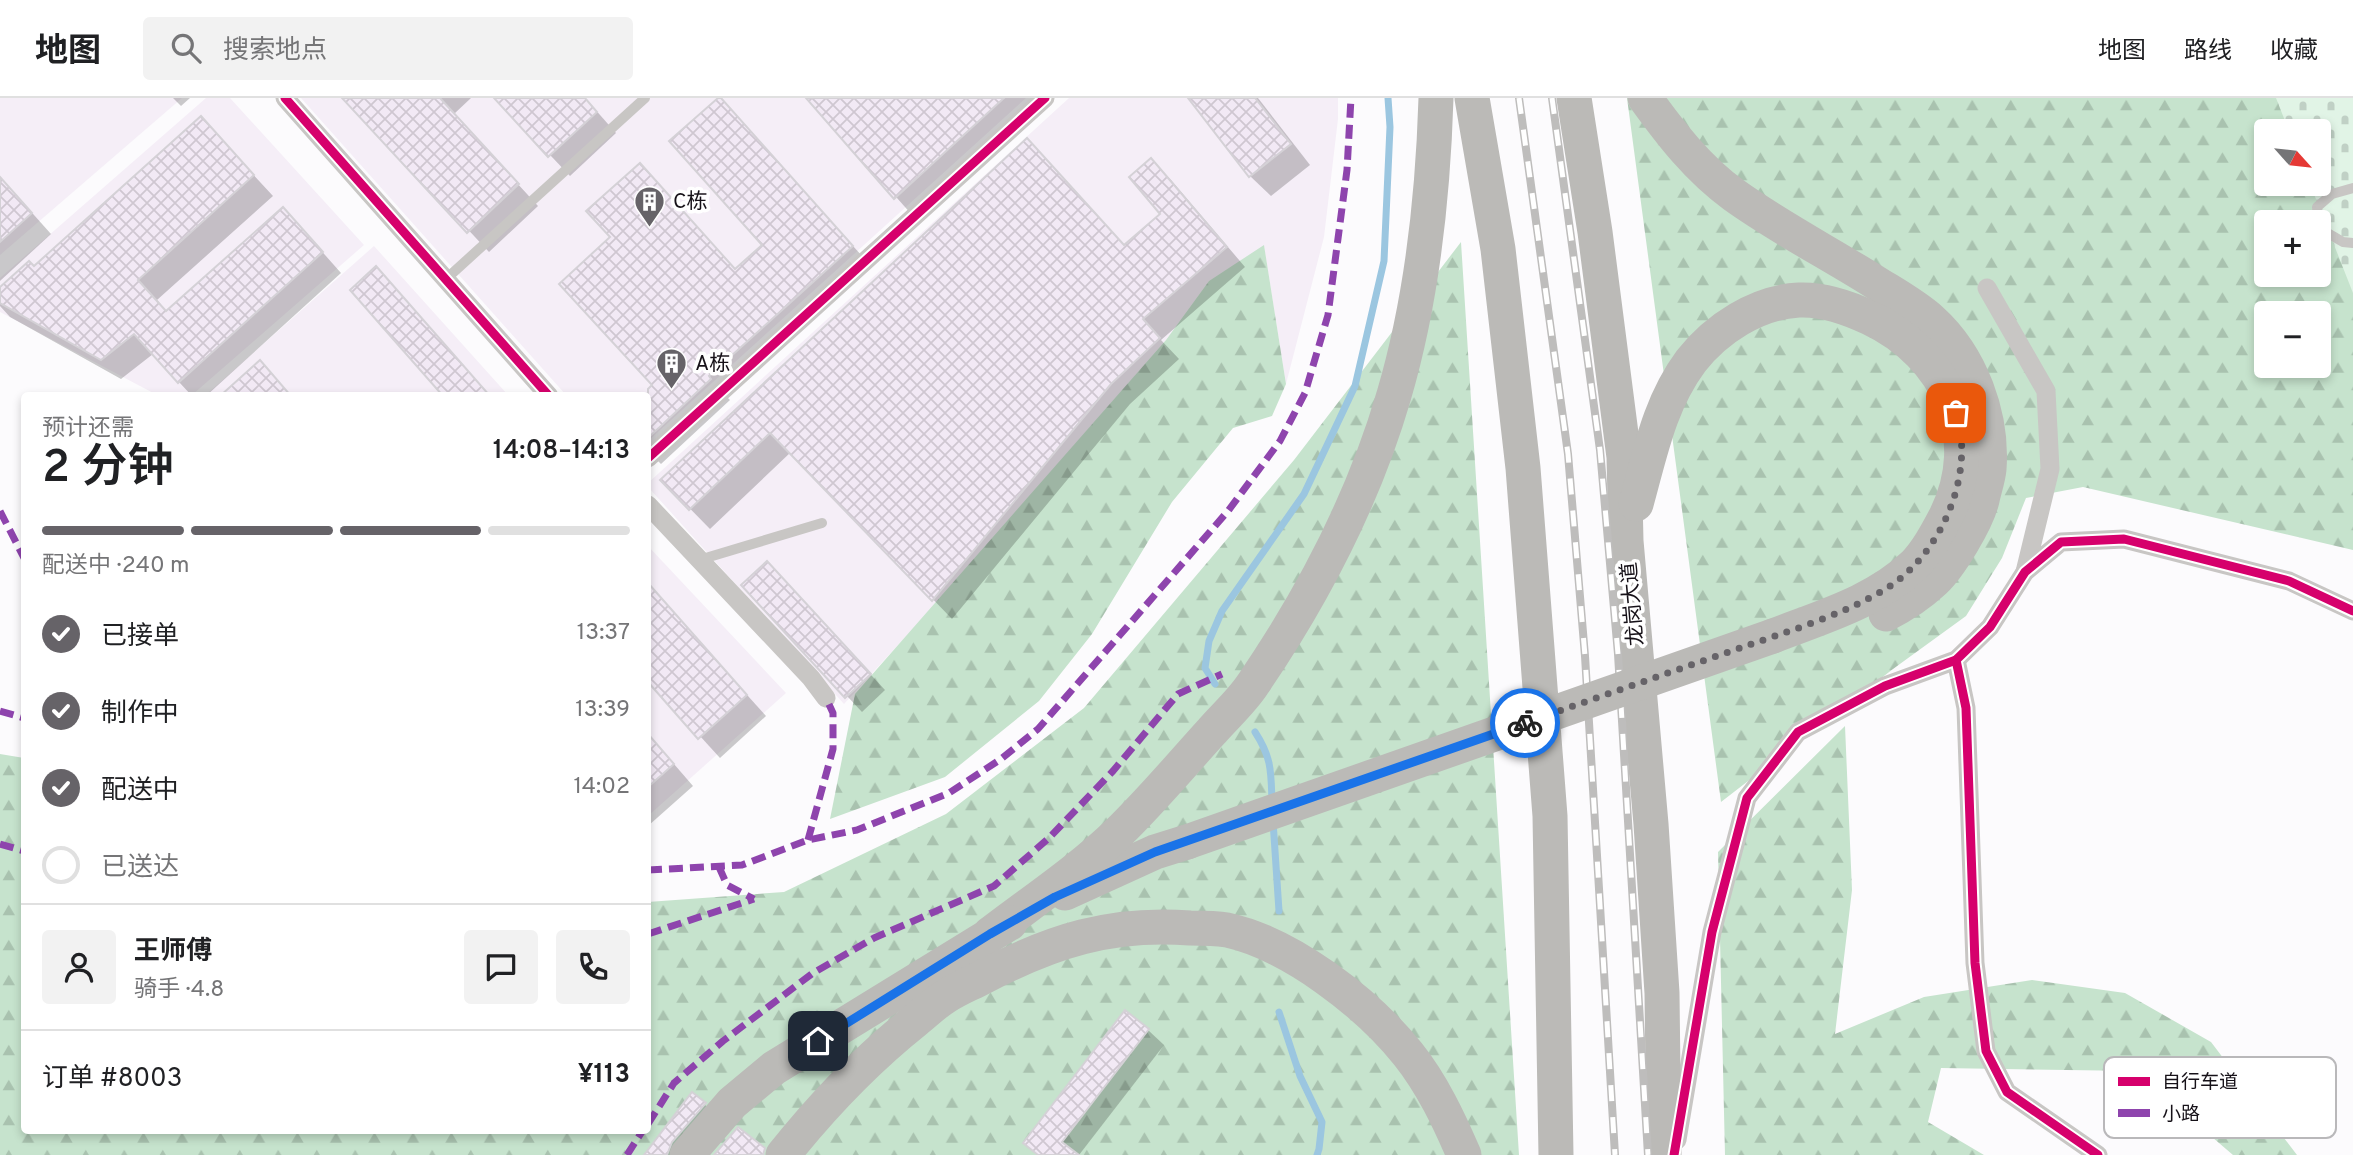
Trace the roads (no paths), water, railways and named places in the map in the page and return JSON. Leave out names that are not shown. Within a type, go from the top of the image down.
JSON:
[{"type":"highway","points":[[990,934],[1118,834],[1174,774],[1252,686],[1333,549],[1369,469],[1394,395],[1415,307],[1427,222],[1435,141],[1436,98]]},
{"type":"highway","points":[[1472,98],[1498,248],[1523,468],[1550,816],[1556,1155]]},
{"type":"highway","name":"龙岗大道","points":[[1574,98],[1595,232],[1624,457],[1626,541],[1660,954],[1664,1155]]},
{"type":"highway","points":[[783,1155],[811,1119],[898,1034],[993,958],[1028,934],[1065,914],[1191,852],[1776,647],[1852,630],[1897,609],[1934,581],[1959,547],[1980,511],[1989,469],[1987,428],[1978,390],[1956,349],[1932,321],[1901,298],[1734,195],[1678,143],[1645,98]]},
{"type":"highway","points":[[1626,541],[1658,424],[1669,395],[1691,361],[1711,338],[1740,318],[1769,305],[1800,300],[1829,304],[1884,324],[1909,343],[1932,366],[1951,395],[1962,431],[1962,466],[1955,498],[1937,533],[1916,563],[1887,588],[1776,647]]},
{"type":"highway","points":[[687,1155],[732,1103],[774,1068],[990,934],[1055,897],[1155,852],[1191,852]]},
{"type":"highway","points":[[944,997],[1048,946],[1103,931],[1163,926],[1227,930],[1281,949],[1372,1014],[1409,1055],[1446,1114],[1464,1155]]},
{"type":"street","points":[[285,98],[545,392]]},
{"type":"street","points":[[651,455],[1045,98]]},
{"type":"street","points":[[1987,288],[2046,391],[2050,469],[2025,572]]},
{"type":"street","points":[[651,508],[811,678],[826,698]]},
{"type":"street","points":[[1674,1155],[1712,932],[1747,798],[1798,732],[1885,686],[1956,660],[1990,627],[2025,572],[2061,542],[2124,539],[2289,581],[2353,611]]},
{"type":"street","points":[[1956,660],[1966,708],[1975,963],[1986,1051],[2007,1092],[2098,1155]]},
{"type":"lane","points":[[446,279],[645,98]]},
{"type":"lane","points":[[2317,210],[2317,207],[2332,194],[2353,188]]},
{"type":"lane","points":[[2331,235],[2343,242],[2353,243]]},
{"type":"lane","points":[[699,560],[822,523]]},
{"type":"waterway","points":[[1215,684],[1205,668],[1209,641],[1222,611],[1304,494],[1355,386],[1384,261],[1390,127],[1388,98]]},
{"type":"waterway","points":[[1255,732],[1270,766],[1272,802]]},
{"type":"waterway","points":[[1273,821],[1279,911]]},
{"type":"waterway","points":[[1279,1012],[1300,1076],[1322,1122],[1317,1155]]},
{"type":"railway","points":[[1519,98],[1568,454],[1585,656],[1615,1155]]},
{"type":"railway","points":[[1552,98],[1600,450],[1618,654],[1648,1155]]},
{"type":"place","name":"C栋","points":[[650,228]]},
{"type":"place","name":"A栋","points":[[672,390]]}]
